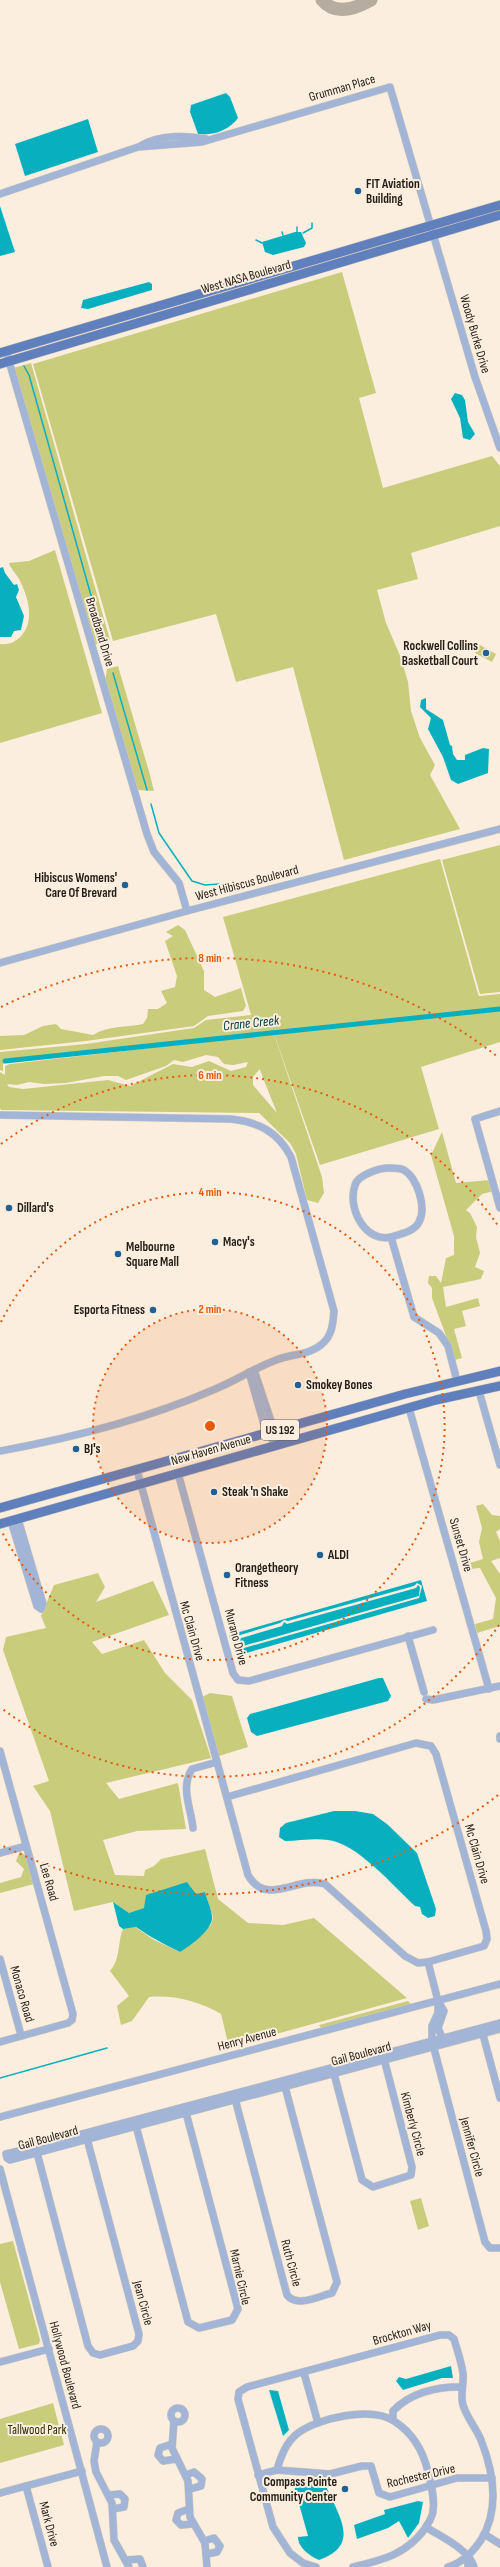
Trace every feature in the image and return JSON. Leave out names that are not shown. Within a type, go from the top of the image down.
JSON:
[{"type":"main road","name":"West NASA Boulevard","points":[[3,352],[500,205]]},
{"type":"main road","name":"West NASA Boulevard","points":[[4,362],[500,215]]},
{"type":"main road","points":[[65,334],[78,340]]},
{"type":"main road","points":[[479,1391],[485,1380],[498,1371]]},
{"type":"main road","name":"New Haven Avenue","points":[[0,1508],[270,1432],[498,1371]]},
{"type":"main road","points":[[436,1400],[450,1393],[457,1381]]},
{"type":"main road","name":"New Haven Avenue","points":[[0,1522],[15,1520],[436,1400],[500,1386]]},
{"type":"main road","points":[[15,1520],[26,1501]]},
{"type":"main road","points":[[0,1522],[11,1511],[14,1505]]},
{"type":"street","name":"Grumman Place","points":[[0,194],[138,148],[156,140],[182,137],[209,139],[390,88],[431,225]]},
{"type":"street","name":"Woody Burke Drive","points":[[431,225],[474,377],[500,448]]},
{"type":"street","name":"Broadband Drive","points":[[3,352],[4,362],[147,834],[154,852],[179,883],[187,911]]},
{"type":"street","name":"West Hibiscus Boulevard","points":[[0,963],[187,911],[500,829]]},
{"type":"street","points":[[500,1111],[475,1119],[500,1208]]},
{"type":"street","points":[[0,1115],[231,1119],[249,1121],[267,1128],[284,1142],[295,1169],[334,1311],[332,1329],[327,1340],[314,1349],[277,1359],[210,1391],[127,1421],[36,1444],[0,1451]]},
{"type":"street","points":[[388,1168],[402,1169],[413,1178],[422,1211],[419,1222],[409,1232],[391,1237],[374,1238],[365,1231],[353,1196],[355,1184],[363,1176],[388,1168]]},
{"type":"street","points":[[391,1237],[414,1317],[439,1333],[448,1346],[457,1381]]},
{"type":"street","points":[[252,1371],[265,1428],[270,1432],[274,1446]]},
{"type":"street","points":[[479,1391],[500,1465]]},
{"type":"street","name":"Sunset Drive","points":[[409,1408],[489,1689]]},
{"type":"street","name":"Mc Clain Drive","points":[[137,1470],[139,1484],[248,1875],[258,1888],[273,1891],[309,1881],[325,1884],[405,1956],[418,1963],[428,1962],[484,1946],[487,1939],[436,1754],[431,1746],[416,1743],[227,1797]]},
{"type":"street","name":"Murano Drive","points":[[178,1473],[233,1673],[238,1680],[249,1681],[433,1630]]},
{"type":"street","points":[[15,1520],[43,1604],[41,1609],[37,1606],[15,1520]]},
{"type":"street","points":[[408,1636],[425,1695],[433,1700],[500,1686]]},
{"type":"street","name":"Lee Road","points":[[0,1750],[73,2014],[72,2020],[21,2036]]},
{"type":"street","points":[[193,1828],[192,1814],[187,1796],[186,1777],[192,1769],[217,1762]]},
{"type":"street","points":[[0,1854],[26,1846]]},
{"type":"street","name":"Monaco Road","points":[[0,1959],[21,2036]]},
{"type":"street","points":[[428,1962],[438,2001],[438,2013],[432,2026],[433,2044]]},
{"type":"street","name":"Henry Avenue","points":[[0,2116],[500,1984]]},
{"type":"street","points":[[438,2001],[444,2011],[438,2028],[444,2041]]},
{"type":"street","name":"Gail Boulevard","points":[[482,2031],[500,2023]]},
{"type":"street","name":"Gail Boulevard","points":[[36,2150],[185,2109],[482,2031],[500,2029]]},
{"type":"street","points":[[482,2031],[500,2098]]},
{"type":"street","points":[[0,2042],[21,2036]]},
{"type":"street","name":"Jennifer Circle","points":[[433,2044],[485,2242],[490,2248],[500,2248]]},
{"type":"street","name":"Kimberly Circle","points":[[333,2071],[362,2180],[373,2187],[406,2179],[411,2175],[412,2167],[383,2057]]},
{"type":"street","name":"Ruth Circle","points":[[235,2096],[287,2295],[291,2300],[298,2302],[332,2293],[337,2282],[284,2084]]},
{"type":"street","name":"Marnie Circle","points":[[135,2123],[188,2322],[199,2328],[232,2320],[238,2309],[185,2109]]},
{"type":"street","name":"Jean Circle","points":[[36,2150],[88,2346],[93,2353],[100,2355],[133,2346],[138,2341],[139,2334],[86,2137]]},
{"type":"street","name":"Hollywood Boulevard","points":[[0,2169],[107,2567]]},
{"type":"street","name":"Brockton Way","points":[[258,2475],[238,2399],[239,2392],[248,2386],[304,2373],[440,2335],[449,2335],[454,2339],[463,2375],[462,2403],[469,2421],[481,2439],[492,2478],[494,2501],[491,2519],[484,2534],[468,2556],[448,2567]]},
{"type":"street","points":[[0,2362],[49,2349]]},
{"type":"street","points":[[304,2373],[318,2423]]},
{"type":"street","points":[[393,2420],[393,2411],[412,2396],[440,2388],[462,2387]]},
{"type":"street","points":[[277,2470],[282,2453],[297,2434],[318,2423],[360,2414],[393,2420],[414,2437],[425,2458],[432,2486],[434,2512],[426,2527],[406,2549],[390,2557],[353,2567]]},
{"type":"street","points":[[174,2421],[172,2444],[176,2459],[186,2475],[190,2489],[189,2509],[193,2524],[204,2541],[207,2554],[207,2567]]},
{"type":"street","points":[[97,2442],[94,2461],[96,2472],[109,2495],[113,2509],[113,2537],[128,2564],[140,2559],[143,2567]]},
{"type":"street","points":[[172,2444],[160,2448],[158,2455],[162,2461],[176,2459]]},
{"type":"street","name":"Rochester Drive","points":[[258,2475],[277,2470],[330,2474],[362,2466],[371,2466],[379,2493],[383,2496],[390,2497],[457,2478],[492,2478]]},
{"type":"street","points":[[0,2493],[82,2472]]},
{"type":"street","points":[[186,2475],[197,2473],[202,2479],[201,2486],[190,2489]]},
{"type":"street","points":[[258,2475],[273,2527],[280,2541],[290,2553],[303,2563],[316,2567]]},
{"type":"street","name":"Mark Drive","points":[[26,2486],[48,2567]]},
{"type":"street","points":[[109,2495],[120,2494],[125,2499],[124,2507],[113,2509]]},
{"type":"street","points":[[189,2509],[178,2513],[176,2520],[181,2525],[193,2524]]},
{"type":"street","points":[[426,2527],[468,2556],[474,2567]]},
{"type":"street","points":[[484,2534],[500,2544]]},
{"type":"street","points":[[100,2540],[113,2537]]},
{"type":"street","points":[[204,2541],[214,2538],[220,2546],[217,2552],[207,2554]]},
{"type":"street","points":[[468,2556],[468,2567]]},
{"type":"green space","points":[[342,272],[376,393],[359,398],[383,488],[492,456],[500,466],[500,526],[411,553],[418,579],[377,590],[386,623],[401,658],[408,682],[411,711],[420,738],[435,765],[430,775],[460,829],[344,860],[293,667],[236,682],[216,614],[113,641],[33,364]]},
{"type":"green space","points":[[31,363],[110,640],[94,645],[13,368]]},
{"type":"green space","points":[[55,550],[102,713],[0,743],[0,644],[15,641],[22,635],[26,629],[29,615],[29,608],[25,593],[19,579],[9,563],[29,561]]},
{"type":"green space","name":"Rockwell Collins Basketball Court","points":[[480,645],[496,654],[492,662],[475,653]]},
{"type":"green space","points":[[118,666],[154,791],[138,790],[105,682],[107,669]]},
{"type":"green space","points":[[500,845],[500,992],[480,994],[442,860]]},
{"type":"green space","points":[[440,859],[478,994],[479,996],[500,994],[500,1042],[421,1067],[439,1129],[320,1165],[273,1031],[9,1061],[3,1064],[3,1071],[0,1070],[0,1052],[86,1044],[194,1028],[206,1020],[251,1015],[223,917]]},
{"type":"green space","points":[[178,925],[185,930],[204,971],[204,990],[215,997],[241,988],[246,1006],[243,1011],[208,1016],[194,1026],[86,1041],[0,1050],[0,1036],[24,1035],[43,1026],[56,1024],[61,1029],[93,1035],[111,1028],[143,1024],[147,1018],[148,1009],[158,1009],[167,1003],[161,991],[175,987],[177,976],[165,941],[173,936],[166,932]]},
{"type":"green space","points":[[274,1034],[322,1177],[324,1193],[318,1203],[307,1200],[296,1154],[290,1143],[259,1113],[1,1110],[0,1072],[5,1075],[5,1066],[10,1064]],"holes":[[[206,1055],[218,1057],[224,1064],[233,1065],[248,1062],[246,1067],[231,1071],[209,1061],[192,1067],[173,1064],[130,1086],[108,1080],[23,1089],[9,1087],[7,1084],[17,1085],[29,1082],[44,1084],[66,1083],[104,1076],[118,1076],[126,1080],[166,1066],[174,1060],[183,1062]],[[260,1069],[261,1073],[277,1113],[253,1085],[253,1077]]]},
{"type":"green space","points":[[442,1132],[456,1183],[490,1180],[494,1191],[482,1194],[466,1210],[470,1213],[477,1227],[476,1237],[480,1253],[475,1267],[484,1271],[481,1279],[443,1287],[446,1307],[478,1298],[480,1306],[462,1311],[466,1326],[454,1329],[462,1358],[455,1360],[432,1298],[432,1288],[428,1283],[429,1276],[436,1276],[441,1283],[446,1258],[454,1255],[454,1236],[431,1155]]},
{"type":"green space","points":[[483,1504],[492,1515],[500,1516],[500,1529],[496,1532],[500,1541],[500,1558],[491,1561],[500,1574],[500,1626],[477,1633],[475,1624],[493,1619],[496,1598],[480,1568],[471,1569],[470,1563],[483,1559],[479,1542],[482,1528],[476,1506]]},
{"type":"green space","points":[[98,1573],[105,1587],[96,1602],[153,1581],[169,1615],[92,1642],[102,1654],[144,1640],[165,1673],[192,1700],[211,1758],[106,1783],[119,1799],[178,1783],[186,1829],[137,1831],[103,1840],[115,1875],[144,1876],[145,1870],[154,1866],[161,1859],[205,1849],[218,1899],[248,1923],[283,1925],[314,1918],[407,1998],[229,2047],[221,2014],[195,2002],[177,1998],[149,1997],[132,2021],[121,2025],[117,2006],[129,1996],[110,1971],[116,1961],[123,1929],[135,1927],[154,1940],[180,1952],[211,1925],[213,1917],[205,1892],[129,1913],[113,1902],[74,1911],[50,1811],[33,1786],[49,1781],[3,1650],[6,1637],[46,1628],[41,1616],[54,1585]]},
{"type":"green space","points":[[210,1693],[232,1696],[248,1747],[219,1756],[202,1697]]},
{"type":"green space","points":[[20,1851],[27,1857],[34,1884],[0,1893],[0,1883],[21,1877],[24,1869],[16,1861]]},
{"type":"green space","points":[[408,2001],[412,2005],[322,2029],[319,2025]]},
{"type":"green space","points":[[421,2198],[429,2226],[418,2230],[410,2201]]},
{"type":"green space","points":[[13,2241],[40,2340],[39,2344],[19,2349],[0,2282],[0,2244]]},
{"type":"green space","name":"Tallwood Park","points":[[53,2403],[64,2445],[0,2463],[0,2419]]},
{"type":"water","points":[[226,93],[230,97],[238,118],[230,126],[221,131],[210,134],[198,134],[190,112],[191,105]]},
{"type":"water","points":[[88,119],[98,152],[25,176],[15,144]]},
{"type":"water","points":[[0,206],[15,252],[0,256]]},
{"type":"water","points":[[295,232],[301,232],[306,243],[304,247],[273,255],[265,252],[262,242]]},
{"type":"water","points":[[149,282],[152,284],[152,290],[88,309],[81,308],[83,300]]},
{"type":"water","points":[[455,393],[462,395],[465,400],[468,422],[475,434],[470,440],[463,438],[460,418],[451,399]]},
{"type":"water","points":[[3,567],[5,573],[14,585],[17,584],[19,590],[16,597],[24,616],[21,630],[14,631],[11,637],[0,637],[0,568]]},
{"type":"water","points":[[426,698],[426,709],[443,720],[450,745],[452,746],[453,754],[457,760],[465,760],[465,755],[483,748],[489,749],[488,773],[458,784],[451,780],[443,757],[428,729],[431,718],[420,707],[421,700]]},
{"type":"water","points":[[421,1580],[427,1601],[236,1656],[232,1643],[236,1648],[244,1648],[419,1598],[422,1586],[417,1583],[414,1586],[288,1621],[284,1620],[280,1623],[237,1636],[233,1634],[230,1638],[229,1635]]},
{"type":"water","points":[[418,1585],[420,1587],[419,1596],[243,1646],[237,1646],[232,1640],[233,1637],[238,1639],[282,1626],[284,1622],[287,1624],[416,1588]]},
{"type":"water","points":[[383,1678],[391,1696],[388,1701],[257,1736],[251,1732],[247,1718],[250,1714]]},
{"type":"water","points":[[334,1811],[355,1811],[373,1814],[387,1824],[417,1853],[436,1909],[435,1916],[428,1918],[422,1914],[420,1907],[415,1906],[374,1867],[351,1849],[339,1843],[322,1839],[285,1841],[279,1837],[280,1828],[286,1823]]},
{"type":"water","points":[[187,1882],[196,1894],[205,1892],[211,1910],[212,1921],[200,1937],[180,1952],[136,1927],[123,1929],[119,1926],[113,1902],[129,1913],[144,1908],[146,1895]]},
{"type":"water","points":[[451,2366],[453,2378],[442,2378],[403,2390],[396,2381],[399,2377],[406,2379]]},
{"type":"water","points":[[269,2390],[278,2391],[289,2430],[283,2436]]},
{"type":"water","points":[[304,2483],[326,2486],[343,2528],[343,2538],[340,2546],[332,2554],[319,2560],[302,2548],[298,2537],[308,2536],[294,2486]]},
{"type":"water","points":[[418,2501],[423,2502],[419,2523],[408,2538],[399,2521],[388,2528],[357,2539],[354,2525],[385,2514],[384,2510]]},
{"type":"waterway","points":[[303,233],[312,228],[312,223]]},
{"type":"waterway","points":[[297,227],[297,232]]},
{"type":"waterway","points":[[256,240],[262,243]]},
{"type":"waterway","points":[[24,366],[29,375],[108,656]]},
{"type":"waterway","points":[[113,673],[147,790]]},
{"type":"waterway","points":[[151,804],[159,833],[192,881],[205,885],[219,884],[222,890]]},
{"type":"waterway","name":"Crane Creek","points":[[5,1061],[500,1009]]},
{"type":"waterway","points":[[0,2078],[107,2048]]},
{"type":"taxiway","points":[[322,0],[327,5],[339,9],[352,8],[371,0]]},
{"type":"place","name":"FIT Aviation Building","points":[[358,191]]},
{"type":"place","name":"Rockwell Collins Basketball Court","points":[[486,653]]},
{"type":"place","name":"Hibiscus Womens' Care Of Brevard","points":[[125,885]]},
{"type":"place","name":"Dillard's","points":[[9,1208]]},
{"type":"place","name":"Macy's","points":[[215,1242]]},
{"type":"place","name":"Melbourne Square Mall","points":[[118,1254]]},
{"type":"place","name":"Esporta Fitness","points":[[153,1310]]},
{"type":"place","name":"Smokey Bones","points":[[298,1385]]},
{"type":"place","name":"BJ's","points":[[76,1449]]},
{"type":"place","name":"Steak 'n Shake","points":[[214,1492]]},
{"type":"place","name":"ALDI","points":[[320,1555]]},
{"type":"place","name":"Orangetheory Fitness","points":[[227,1575]]},
{"type":"place","name":"Compass Pointe Community Center","points":[[345,2489]]}]
